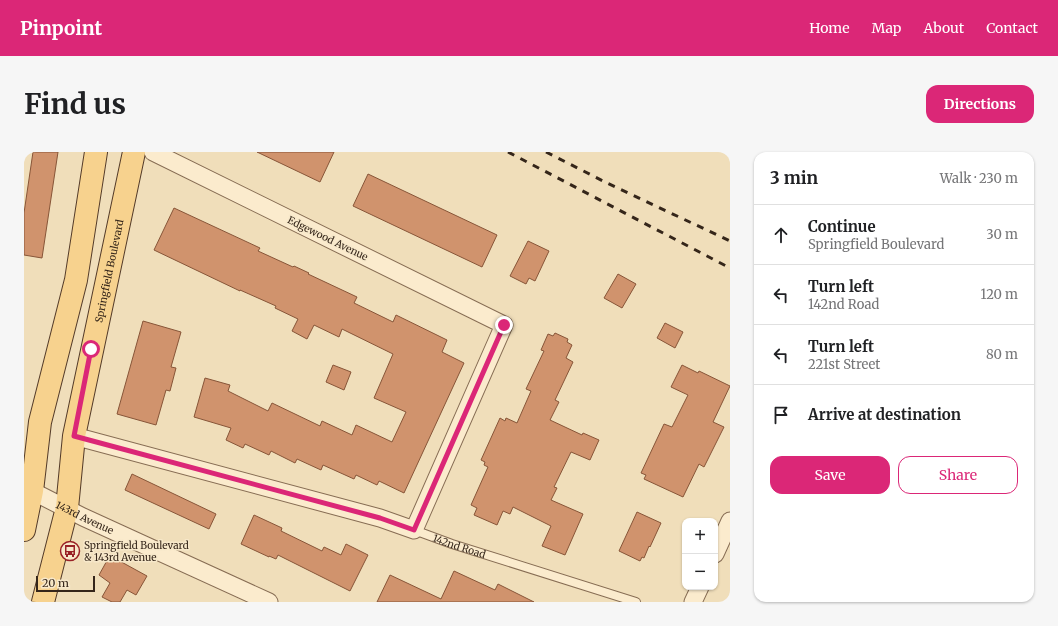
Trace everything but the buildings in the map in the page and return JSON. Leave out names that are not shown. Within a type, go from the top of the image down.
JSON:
[{"type":"main road","points":[[24,530],[32,491],[40,422],[76,280],[96,152]]},
{"type":"main road","name":"Springfield Boulevard","points":[[43,602],[67,508],[74,436],[134,152]]},
{"type":"street","name":"Edgewood Avenue","points":[[153,152],[504,325],[414,530]]},
{"type":"street","name":"142nd Road","points":[[74,436],[380,518],[414,530]]},
{"type":"street","name":"143rd Avenue","points":[[32,491],[82,517],[269,602]]},
{"type":"street","points":[[718,547],[730,521]]},
{"type":"street","points":[[693,602],[699,590]]},
{"type":"lane","name":"142nd Road","points":[[414,530],[452,544],[636,602]]},
{"type":"railway","points":[[508,152],[730,268]]},
{"type":"railway","points":[[546,152],[607,183],[730,241]]},
{"type":"place","name":"Springfield Boulevard & 143rd Avenue","points":[[70,551]]},
{"type":"route","points":[[91,349],[74,436],[380,518],[414,530],[504,325]]}]
